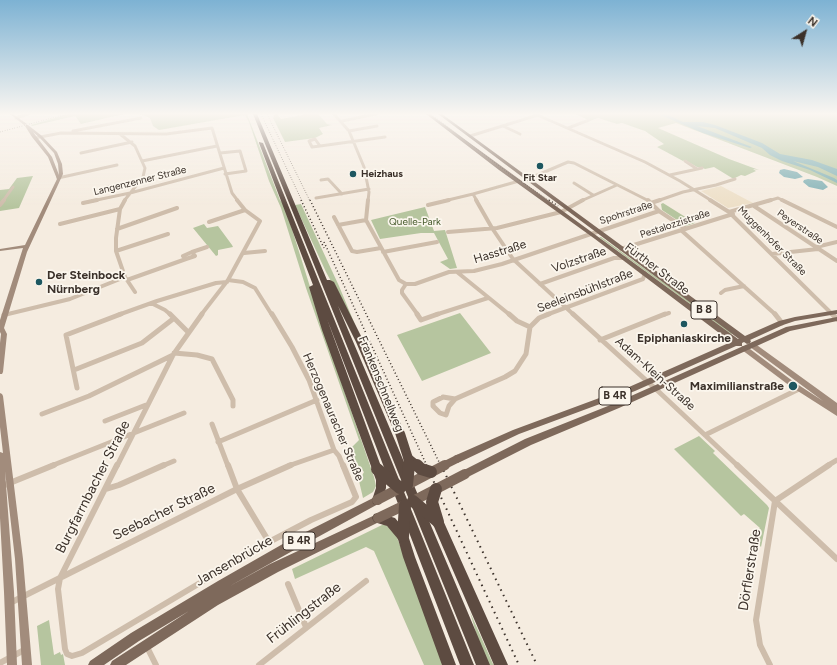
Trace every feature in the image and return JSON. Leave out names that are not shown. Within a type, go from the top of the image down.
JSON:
[{"type":"highway","name":"Frankenschnellweg","points":[[263,145],[483,665]]},
{"type":"highway","name":"Frankenschnellweg","points":[[267,145],[467,665]]},
{"type":"highway","points":[[315,269],[329,281],[344,309],[400,433],[408,458],[409,467],[403,536],[409,557],[450,665]]},
{"type":"highway","points":[[315,269],[313,286],[326,330],[377,469],[381,484],[377,500]]},
{"type":"highway","points":[[408,458],[421,469],[431,472]]},
{"type":"highway","points":[[377,469],[438,522]]},
{"type":"highway","points":[[436,489],[432,502],[438,522],[501,665]]},
{"type":"highway","points":[[378,518],[391,522],[403,536]]},
{"type":"main road","points":[[40,145],[52,162],[58,178]]},
{"type":"main road","points":[[0,372],[4,334],[0,329],[16,274],[26,246],[61,170],[58,157],[54,149],[50,145]]},
{"type":"main road","name":"Fürther Straße","points":[[470,145],[740,341]]},
{"type":"main road","name":"Fürther Straße","points":[[482,145],[598,231],[799,388],[837,413]]},
{"type":"main road","points":[[0,250],[26,246]]},
{"type":"main road","name":"B 4R","points":[[648,382],[795,318],[834,313]]},
{"type":"main road","name":"B 4R","points":[[655,388],[794,327],[837,319]]},
{"type":"main road","name":"Fürther Straße","points":[[748,347],[837,407]]},
{"type":"main road","name":"Jansenbrücke","points":[[94,665],[135,637],[224,590],[378,518],[431,472],[516,432],[648,382]]},
{"type":"main road","name":"Jansenbrücke","points":[[116,665],[292,545],[377,500],[436,489],[528,442],[655,388]]},
{"type":"main road","points":[[0,396],[22,597],[27,665]]},
{"type":"main road","points":[[0,455],[10,604],[12,661]]},
{"type":"street","points":[[81,153],[118,145]]},
{"type":"street","points":[[134,145],[142,161],[145,172],[120,209],[116,250],[126,279],[135,292]]},
{"type":"street","points":[[320,146],[333,145]]},
{"type":"street","points":[[355,145],[364,167],[369,189],[366,220],[399,280],[406,284],[402,290],[402,293],[421,320],[488,298]]},
{"type":"street","name":"Muggenhofer Straße","points":[[607,145],[670,175],[731,213],[834,313],[837,319]]},
{"type":"street","points":[[142,161],[217,146],[231,192],[245,210],[209,222]]},
{"type":"street","points":[[220,153],[240,150],[246,171],[225,174]]},
{"type":"street","points":[[685,161],[697,169]]},
{"type":"street","points":[[528,179],[568,162],[572,162],[651,203],[684,230],[776,314],[782,323]]},
{"type":"street","points":[[58,178],[117,165]]},
{"type":"street","name":"Langenzenner Straße","points":[[83,203],[130,193],[224,168]]},
{"type":"street","points":[[670,175],[702,168]]},
{"type":"street","points":[[321,180],[328,179],[342,194]]},
{"type":"street","points":[[651,203],[694,189],[735,179]]},
{"type":"street","points":[[107,188],[140,180]]},
{"type":"street","points":[[428,205],[518,181]]},
{"type":"street","points":[[574,183],[593,195]]},
{"type":"street","points":[[448,232],[492,228],[561,212],[593,195],[617,185]]},
{"type":"street","points":[[0,205],[13,187]]},
{"type":"street","points":[[316,198],[369,189]]},
{"type":"street","name":"Adam-Klein-Straße","points":[[473,194],[492,228],[513,260],[655,388],[837,559]]},
{"type":"street","name":"Pestalozzistraße","points":[[621,249],[684,230],[778,198],[837,227]]},
{"type":"street","name":"Peyerstraße","points":[[754,206],[837,261]]},
{"type":"street","points":[[117,229],[177,208]]},
{"type":"street","points":[[60,224],[120,209]]},
{"type":"street","name":"Burgfarrnbacher Straße","points":[[60,578],[134,432],[146,405],[174,354],[188,332],[228,281],[244,253],[260,221],[245,210]]},
{"type":"street","name":"Spohrstraße","points":[[598,231],[659,211]]},
{"type":"street","points":[[334,217],[352,252],[382,250],[437,242]]},
{"type":"street","points":[[338,225],[366,220]]},
{"type":"street","name":"Hasstraße","points":[[406,284],[415,284],[449,272],[474,271],[513,260],[598,231]]},
{"type":"street","points":[[116,250],[168,234]]},
{"type":"street","points":[[772,254],[817,248],[837,242]]},
{"type":"street","points":[[4,316],[70,299],[195,256],[192,252],[207,247]]},
{"type":"street","points":[[244,253],[266,251]]},
{"type":"street","name":"Volzstraße","points":[[540,284],[614,258],[625,258]]},
{"type":"street","points":[[455,399],[443,397],[436,399],[433,402],[433,406],[435,410],[446,415],[449,406],[455,399],[505,377],[515,370],[526,354],[530,326],[517,321],[457,272]]},
{"type":"street","name":"Seeleinsbühlstraße","points":[[530,326],[538,318],[564,307],[643,280],[645,273]]},
{"type":"street","points":[[77,388],[66,335],[151,303],[216,283],[228,281]]},
{"type":"street","name":"Herzogenauracher Straße","points":[[228,281],[242,281],[255,288],[292,347],[309,380],[334,450],[339,456],[356,497],[352,502],[311,520],[269,542]]},
{"type":"street","points":[[722,293],[721,292],[725,290],[744,286]]},
{"type":"street","points":[[151,303],[165,310],[172,319],[188,332]]},
{"type":"street","points":[[600,340],[669,312]]},
{"type":"street","points":[[74,370],[142,343],[172,319]]},
{"type":"street","points":[[42,414],[89,396],[174,354],[202,355],[212,359],[233,400],[233,406]]},
{"type":"street","points":[[705,435],[799,388]]},
{"type":"street","points":[[218,442],[317,400]]},
{"type":"street","name":"Burgfarrnbacher Straße","points":[[105,421],[146,405]]},
{"type":"street","points":[[1,487],[184,413]]},
{"type":"street","points":[[60,578],[58,589],[65,649],[67,654],[77,656],[269,542],[237,489],[212,424]]},
{"type":"street","name":"Seebacher Straße","points":[[10,604],[237,489],[289,466],[334,450]]},
{"type":"street","points":[[775,501],[837,460]]},
{"type":"street","points":[[106,488],[119,485],[174,461]]},
{"type":"street","name":"Dörflerstraße","points":[[770,665],[760,645],[756,620],[775,501]]},
{"type":"street","name":"Frühlingstraße","points":[[259,665],[366,581]]},
{"type":"street","points":[[288,584],[306,627]]},
{"type":"street","points":[[146,644],[156,665]]},
{"type":"street","points":[[0,663],[12,661],[26,649]]},
{"type":"green space","points":[[257,145],[259,145],[280,200],[283,203],[326,338],[374,477],[376,486],[373,492],[363,498],[359,481],[364,472],[347,452],[359,440],[306,288],[281,208],[269,181]]},
{"type":"green space","points":[[662,145],[697,145],[759,170],[753,169],[756,171],[745,176],[741,175],[732,178],[714,167],[705,169],[697,167],[657,147]]},
{"type":"green space","points":[[734,145],[837,145],[837,186]]},
{"type":"green space","points":[[33,176],[19,208],[0,211],[0,190],[9,189],[17,178]]},
{"type":"green space","points":[[663,203],[695,223],[686,226],[662,210],[661,204]]},
{"type":"green space","points":[[301,204],[339,286],[356,327],[326,272],[295,205]]},
{"type":"green space","name":"Quelle-Park","points":[[425,207],[434,231],[445,230],[457,268],[450,269],[440,262],[448,259],[434,233],[421,233],[380,239],[371,220]]},
{"type":"green space","points":[[204,224],[207,228],[218,226],[233,247],[218,250],[218,255],[216,256],[193,228]]},
{"type":"green space","points":[[599,237],[601,237],[733,333],[731,334]]},
{"type":"green space","points":[[460,313],[491,353],[422,381],[397,335]]},
{"type":"green space","points":[[699,436],[715,451],[713,453],[769,508],[761,547],[750,535],[760,528],[744,514],[741,516],[674,449]]},
{"type":"green space","points":[[384,524],[395,532],[445,665],[424,665],[374,551],[366,547],[295,579],[292,569]]},
{"type":"green space","points":[[470,612],[493,664],[496,665],[488,665],[480,647]]},
{"type":"green space","points":[[49,620],[54,655],[60,652],[61,655],[63,654],[65,665],[41,665],[37,626]]},
{"type":"shaded area","points":[[721,186],[753,203],[728,208],[701,191]]},
{"type":"water","points":[[741,145],[752,147],[750,148]]},
{"type":"water","points":[[755,145],[765,145],[780,154],[812,160],[837,169],[837,176],[818,167],[793,161],[834,178],[837,180],[837,183],[810,170],[782,161],[770,155],[762,148]]},
{"type":"water","points":[[784,169],[797,172],[803,177],[795,179],[784,177],[779,173],[780,170]]},
{"type":"water","points":[[808,179],[822,181],[828,187],[823,190],[809,187],[803,182],[804,180]]},
{"type":"railway","points":[[276,145],[302,201]]},
{"type":"railway","points":[[282,145],[310,201]]},
{"type":"railway","points":[[472,145],[507,172],[550,201]]},
{"type":"railway","points":[[301,200],[324,248]]},
{"type":"railway","points":[[310,200],[441,466]]},
{"type":"railway","points":[[549,200],[558,206]]},
{"type":"railway","points":[[324,242],[427,466]]},
{"type":"railway","points":[[426,465],[519,665]]},
{"type":"railway","points":[[441,465],[537,665]]},
{"type":"place","name":"Fit Star","points":[[540,166]]},
{"type":"place","name":"Heizhaus","points":[[353,174]]},
{"type":"place","name":"Der Steinbock Nürnberg","points":[[39,282]]},
{"type":"place","name":"Epiphaniaskirche","points":[[684,324]]},
{"type":"place","name":"Maximilianstraße","points":[[793,386]]}]
